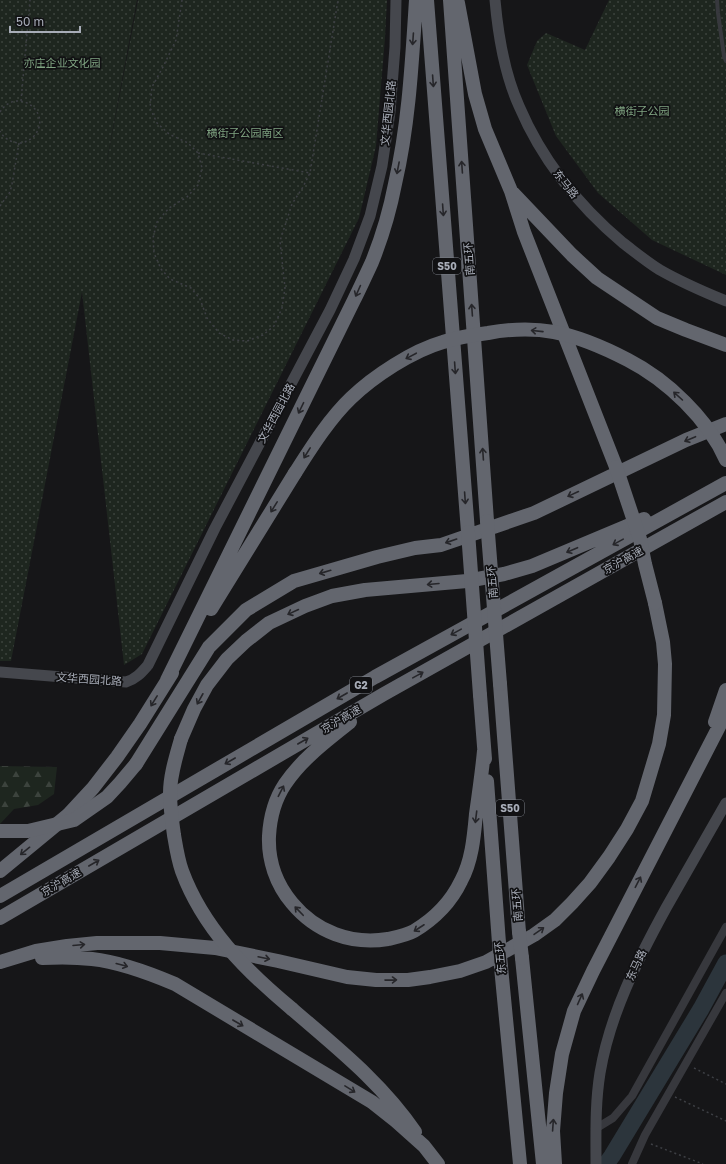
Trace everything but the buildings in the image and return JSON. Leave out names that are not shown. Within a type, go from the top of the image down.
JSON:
[{"type":"highway","points":[[167,680],[347,315],[372,261],[385,224],[396,184],[402,148],[416,0]]},
{"type":"highway","name":"南五环","points":[[427,0],[484,751]]},
{"type":"highway","name":"南五环","points":[[450,0],[500,684],[522,958],[543,1164]]},
{"type":"highway","points":[[0,962],[36,951],[67,946],[160,943],[215,948],[347,977],[376,980],[408,980],[460,971],[486,962],[555,920],[590,883],[627,829],[642,801],[659,744],[664,716],[665,664],[663,642],[655,603],[640,540],[616,467],[524,232],[511,191],[485,128],[475,94],[458,0]]},
{"type":"highway","points":[[511,191],[572,255],[597,278],[657,318],[726,345]]},
{"type":"highway","points":[[0,871],[68,816],[93,788],[135,731],[312,445],[350,399],[375,378],[395,364],[442,342],[498,331],[524,330],[554,332],[590,342],[642,367],[663,382],[686,403],[706,426],[726,460]]},
{"type":"highway","points":[[0,831],[28,831],[74,820],[107,797],[136,764],[209,647],[246,610],[294,581],[393,553],[440,545],[534,513],[686,440],[726,424]]},
{"type":"highway","name":"京沪高速","points":[[0,896],[375,677],[726,483]]},
{"type":"highway","points":[[438,1164],[424,1146],[404,1115],[383,1090],[358,1066],[270,991],[228,948],[204,917],[190,891],[182,869],[171,814],[170,792],[173,766],[181,740],[194,709],[207,685],[227,659],[246,641],[269,623],[290,612],[332,596],[365,590],[467,580],[504,574],[532,566],[711,491]]},
{"type":"highway","name":"京沪高速","points":[[0,918],[384,694],[726,502]]},
{"type":"highway","points":[[698,767],[726,690]]},
{"type":"highway","points":[[384,694],[313,751],[296,768],[284,785],[276,802],[270,825],[269,844],[276,877],[285,895],[314,925],[335,935],[355,940],[377,941],[413,932],[430,921],[450,901],[462,880],[470,860],[484,751]]},
{"type":"highway","points":[[555,1164],[553,1131],[556,1093],[562,1054],[574,1011],[593,971],[726,713]]},
{"type":"highway","name":"东五环","points":[[484,751],[501,967],[520,1164]]},
{"type":"highway","points":[[0,962],[34,958],[65,957],[93,959],[150,973],[175,984],[221,1013],[372,1102],[424,1146]]},
{"type":"street","name":"文华西园北路","points":[[0,672],[126,682],[133,680],[140,675],[148,666],[215,528],[330,310],[370,216],[382,166],[390,112],[395,47],[396,0]]},
{"type":"street","name":"东马路","points":[[495,0],[501,43],[509,78],[519,106],[546,158],[569,189],[608,230],[659,269],[683,282],[726,301]]},
{"type":"street","name":"东马路","points":[[596,1164],[595,1129],[597,1093],[605,1049],[615,1017],[628,981],[644,947],[726,803]]},
{"type":"street","points":[[595,1129],[613,1118],[632,1096],[726,927]]},
{"type":"street","points":[[632,1164],[642,1141],[726,993]]},
{"type":"lane","points":[[717,0],[724,56],[726,61]]},
{"type":"path","points":[[21,101],[30,0]]},
{"type":"path","points":[[182,0],[176,40],[152,87],[150,108],[157,124],[169,134],[188,143],[198,153],[202,168],[198,185],[187,197],[169,208],[157,222],[152,238],[154,253],[160,269],[170,279],[191,288],[200,299],[207,318],[219,333],[233,340],[247,341],[263,335],[274,326],[282,308],[285,288],[280,241],[292,204],[310,173],[338,0]]},
{"type":"path","points":[[0,112],[5,105],[13,102],[21,101],[28,103],[35,108],[39,116],[40,124],[38,132],[31,139],[18,143],[10,141],[3,136],[0,131]]},
{"type":"path","points":[[0,206],[10,192],[18,143]]},
{"type":"path","points":[[198,153],[310,173]]},
{"type":"path","points":[[686,1064],[726,1084]]},
{"type":"path","points":[[668,1094],[726,1121]]},
{"type":"path","points":[[642,1141],[703,1164]]},
{"type":"green space","name":"横街子公园南区","points":[[0,0],[137,0],[101,192],[138,0],[387,0],[376,146],[359,218],[142,654],[124,665],[82,292],[11,661],[0,661]]},
{"type":"green space","name":"横街子公园","points":[[609,0],[726,0],[726,275],[652,240],[598,193],[556,136],[527,65],[537,41],[546,33],[585,50]]},
{"type":"green space","points":[[0,766],[57,767],[54,794],[38,805],[14,809],[0,824]]},
{"type":"waterway","points":[[606,1164],[701,1009],[726,963]]},
{"type":"park label","name":"亦庄企业文化园","points":[[62,63]]}]
